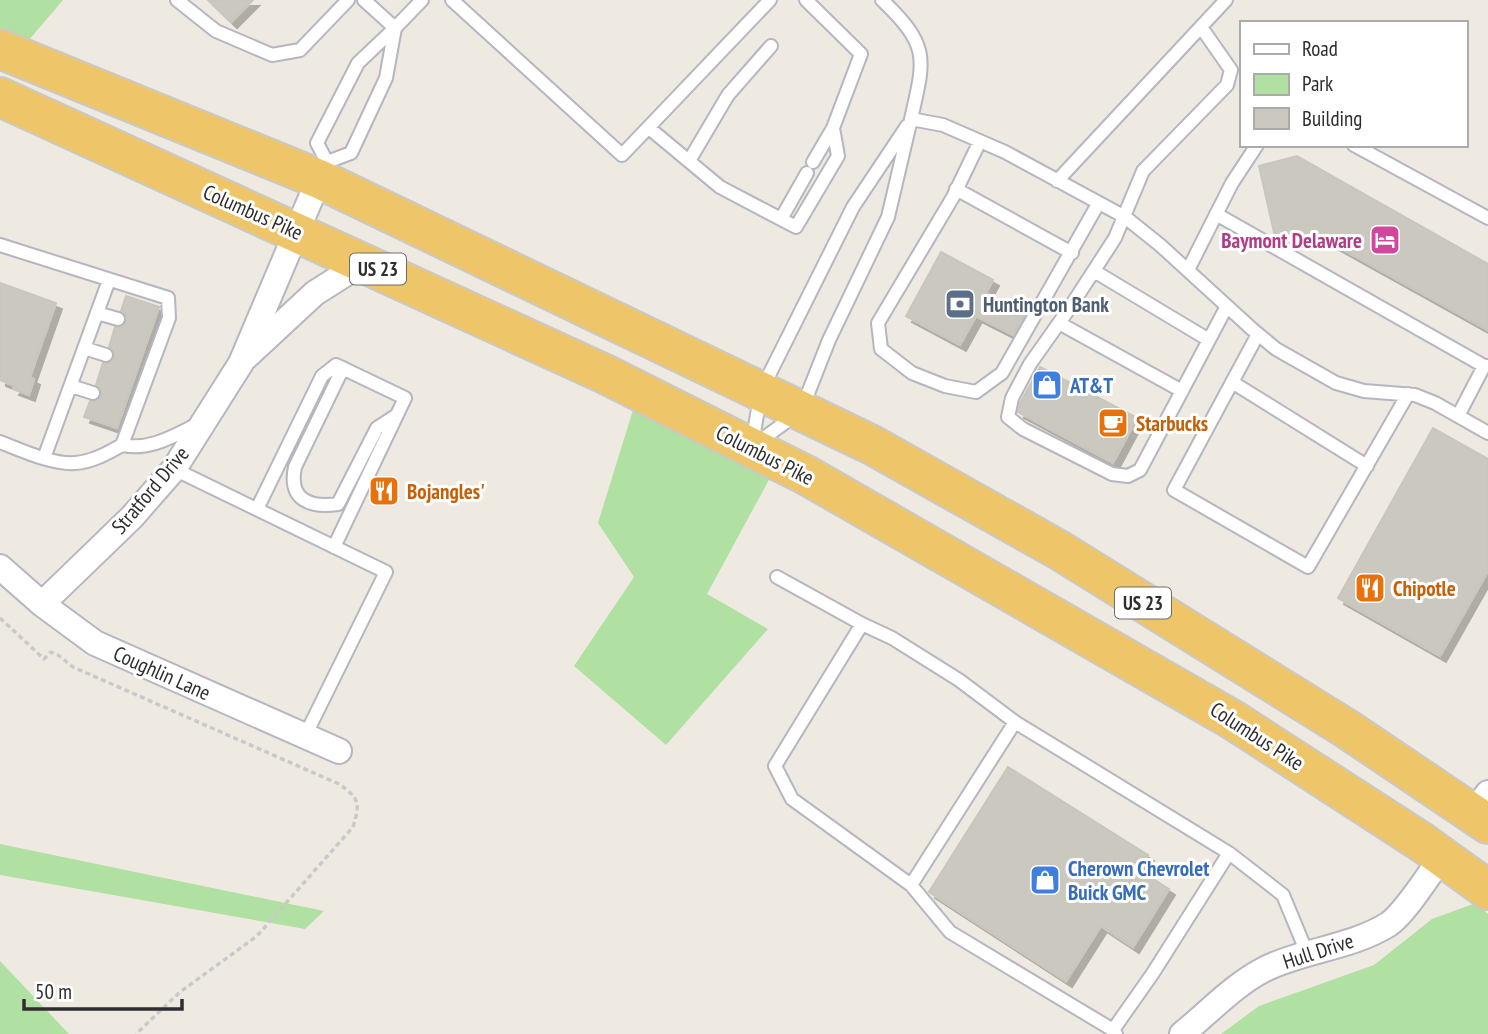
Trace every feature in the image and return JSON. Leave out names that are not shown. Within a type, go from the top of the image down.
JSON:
[{"type":"highway","name":"US 23","points":[[0,49],[323,170],[872,445],[1059,551],[1483,810]]},
{"type":"highway","name":"Columbus Pike","points":[[0,97],[605,374],[806,475],[1190,694],[1442,857],[1488,890]]},
{"type":"highway","points":[[1190,694],[1211,690],[1223,692],[1426,814],[1449,818],[1483,810]]},
{"type":"highway","points":[[1442,857],[1468,852],[1488,858]]},
{"type":"street","name":"Stratford Drive","points":[[42,604],[132,517],[174,469],[241,363],[323,170]]},
{"type":"street","name":"Stratford Drive","points":[[241,363],[315,293],[364,262]]},
{"type":"street","name":"Coughlin Lane","points":[[0,567],[42,604],[95,643],[339,751]]},
{"type":"street","name":"Hull Drive","points":[[1182,1034],[1240,985],[1261,971],[1307,953],[1359,938],[1390,923],[1442,857]]},
{"type":"lane","points":[[177,0],[216,31],[272,55],[300,50],[348,0]]},
{"type":"lane","points":[[365,0],[395,28]]},
{"type":"lane","points":[[395,28],[386,78],[351,153],[323,170],[317,143],[358,63],[422,0]]},
{"type":"lane","points":[[452,0],[622,155],[770,0]]},
{"type":"lane","points":[[780,219],[833,128],[861,54],[806,0]]},
{"type":"lane","points":[[751,448],[801,411],[830,340],[888,217],[922,71],[917,40],[903,20],[882,0]]},
{"type":"lane","points":[[1057,181],[1226,0]]},
{"type":"lane","points":[[1201,27],[1231,70],[1227,85],[1143,172],[1115,238],[1030,364],[1012,398],[1008,417],[1023,429],[1112,474],[1128,476],[1140,470],[1227,306]]},
{"type":"lane","points":[[689,160],[728,95],[771,46]]},
{"type":"lane","points":[[911,119],[943,125],[1005,152],[1125,217],[1276,349],[1336,383],[1364,391],[1408,394],[1435,402],[1488,433]]},
{"type":"lane","points":[[751,448],[761,391],[853,207],[911,119]]},
{"type":"lane","points":[[649,128],[720,187],[796,227],[838,156],[833,128]]},
{"type":"lane","points":[[980,141],[956,190],[878,323],[881,349],[912,373],[945,386],[976,392],[1002,373],[1098,204]]},
{"type":"lane","points":[[1188,270],[1232,183],[1256,147]]},
{"type":"lane","points":[[1358,147],[1488,218]]},
{"type":"lane","points":[[956,190],[1072,253]]},
{"type":"lane","points":[[1216,214],[1486,366],[1458,416]]},
{"type":"lane","points":[[0,245],[168,298],[169,318],[157,333],[144,368],[131,405],[122,445]]},
{"type":"lane","points":[[1094,271],[1209,340]]},
{"type":"lane","points":[[44,458],[110,280]]},
{"type":"lane","points":[[97,313],[118,319]]},
{"type":"lane","points":[[1059,323],[1182,391]]},
{"type":"lane","points":[[1258,334],[1174,490],[1308,567],[1408,394]]},
{"type":"lane","points":[[85,348],[106,355]]},
{"type":"lane","points":[[257,509],[322,376],[336,365],[405,398],[334,547]]},
{"type":"lane","points":[[343,368],[295,467],[292,482],[299,497],[318,507],[338,505],[377,428],[397,415]]},
{"type":"lane","points":[[1232,382],[1367,466]]},
{"type":"lane","points":[[71,386],[93,393]]},
{"type":"lane","points":[[0,442],[44,458],[74,463],[102,456],[122,445],[136,448],[155,444],[205,421]]},
{"type":"lane","points":[[174,469],[386,572],[305,736]]},
{"type":"lane","points":[[777,577],[892,638],[948,673],[1015,722],[1229,853],[1283,895],[1307,953]]},
{"type":"lane","points":[[862,624],[775,766],[792,799],[911,885],[950,932],[1114,1032],[1229,853]]},
{"type":"lane","points":[[911,885],[1015,722]]},
{"type":"path","points":[[0,618],[44,659],[51,652],[73,667],[339,784],[354,795],[359,808],[353,827],[257,936],[180,992],[136,1034]]},
{"type":"green space","points":[[0,0],[63,0],[28,41],[0,31]]},
{"type":"green space","points":[[633,410],[771,476],[707,594],[768,629],[666,745],[574,666],[634,577],[598,523]]},
{"type":"green space","points":[[0,844],[324,911],[305,929],[0,875]]},
{"type":"green space","points":[[1476,903],[1488,914],[1488,1034],[1221,1034],[1259,1006],[1374,965],[1432,919]]},
{"type":"green space","points":[[0,961],[69,1034],[0,1034]]},
{"type":"building","points":[[208,0],[253,0],[231,22]]},
{"type":"building","name":"Baymont Delaware","points":[[1297,156],[1488,264],[1488,330],[1315,234],[1284,243],[1275,237],[1259,166]]},
{"type":"building","name":"Huntington Bank","points":[[941,252],[993,280],[986,293],[1025,314],[1013,335],[976,316],[960,345],[906,316]]},
{"type":"building","points":[[0,283],[56,303],[30,377],[34,379],[29,395],[0,380]]},
{"type":"building","points":[[126,296],[159,307],[117,428],[84,417],[90,401],[96,401],[101,396],[101,390],[96,385],[103,363],[109,363],[114,358],[114,352],[109,347],[115,327],[121,327],[126,322],[126,316],[121,311]]},
{"type":"building","points":[[1040,367],[1137,418],[1113,463],[1018,412],[1020,403]]},
{"type":"building","points":[[1433,428],[1488,459],[1488,571],[1440,656],[1338,598]]},
{"type":"building","name":"Cherown Chevrolet Buick GMC","points":[[1008,767],[1148,855],[1139,870],[1169,889],[1133,947],[1101,926],[1066,981],[929,892]]},
{"type":"place","name":"Baymont Delaware","points":[[1385,240]]},
{"type":"place","name":"Huntington Bank","points":[[960,304]]},
{"type":"place","name":"AT&T","points":[[1047,385]]},
{"type":"place","name":"Starbucks","points":[[1113,423]]},
{"type":"place","name":"Bojangles'","points":[[384,491]]},
{"type":"place","name":"Chipotle","points":[[1370,588]]},
{"type":"place","name":"Cherown Chevrolet Buick GMC","points":[[1045,880]]}]
